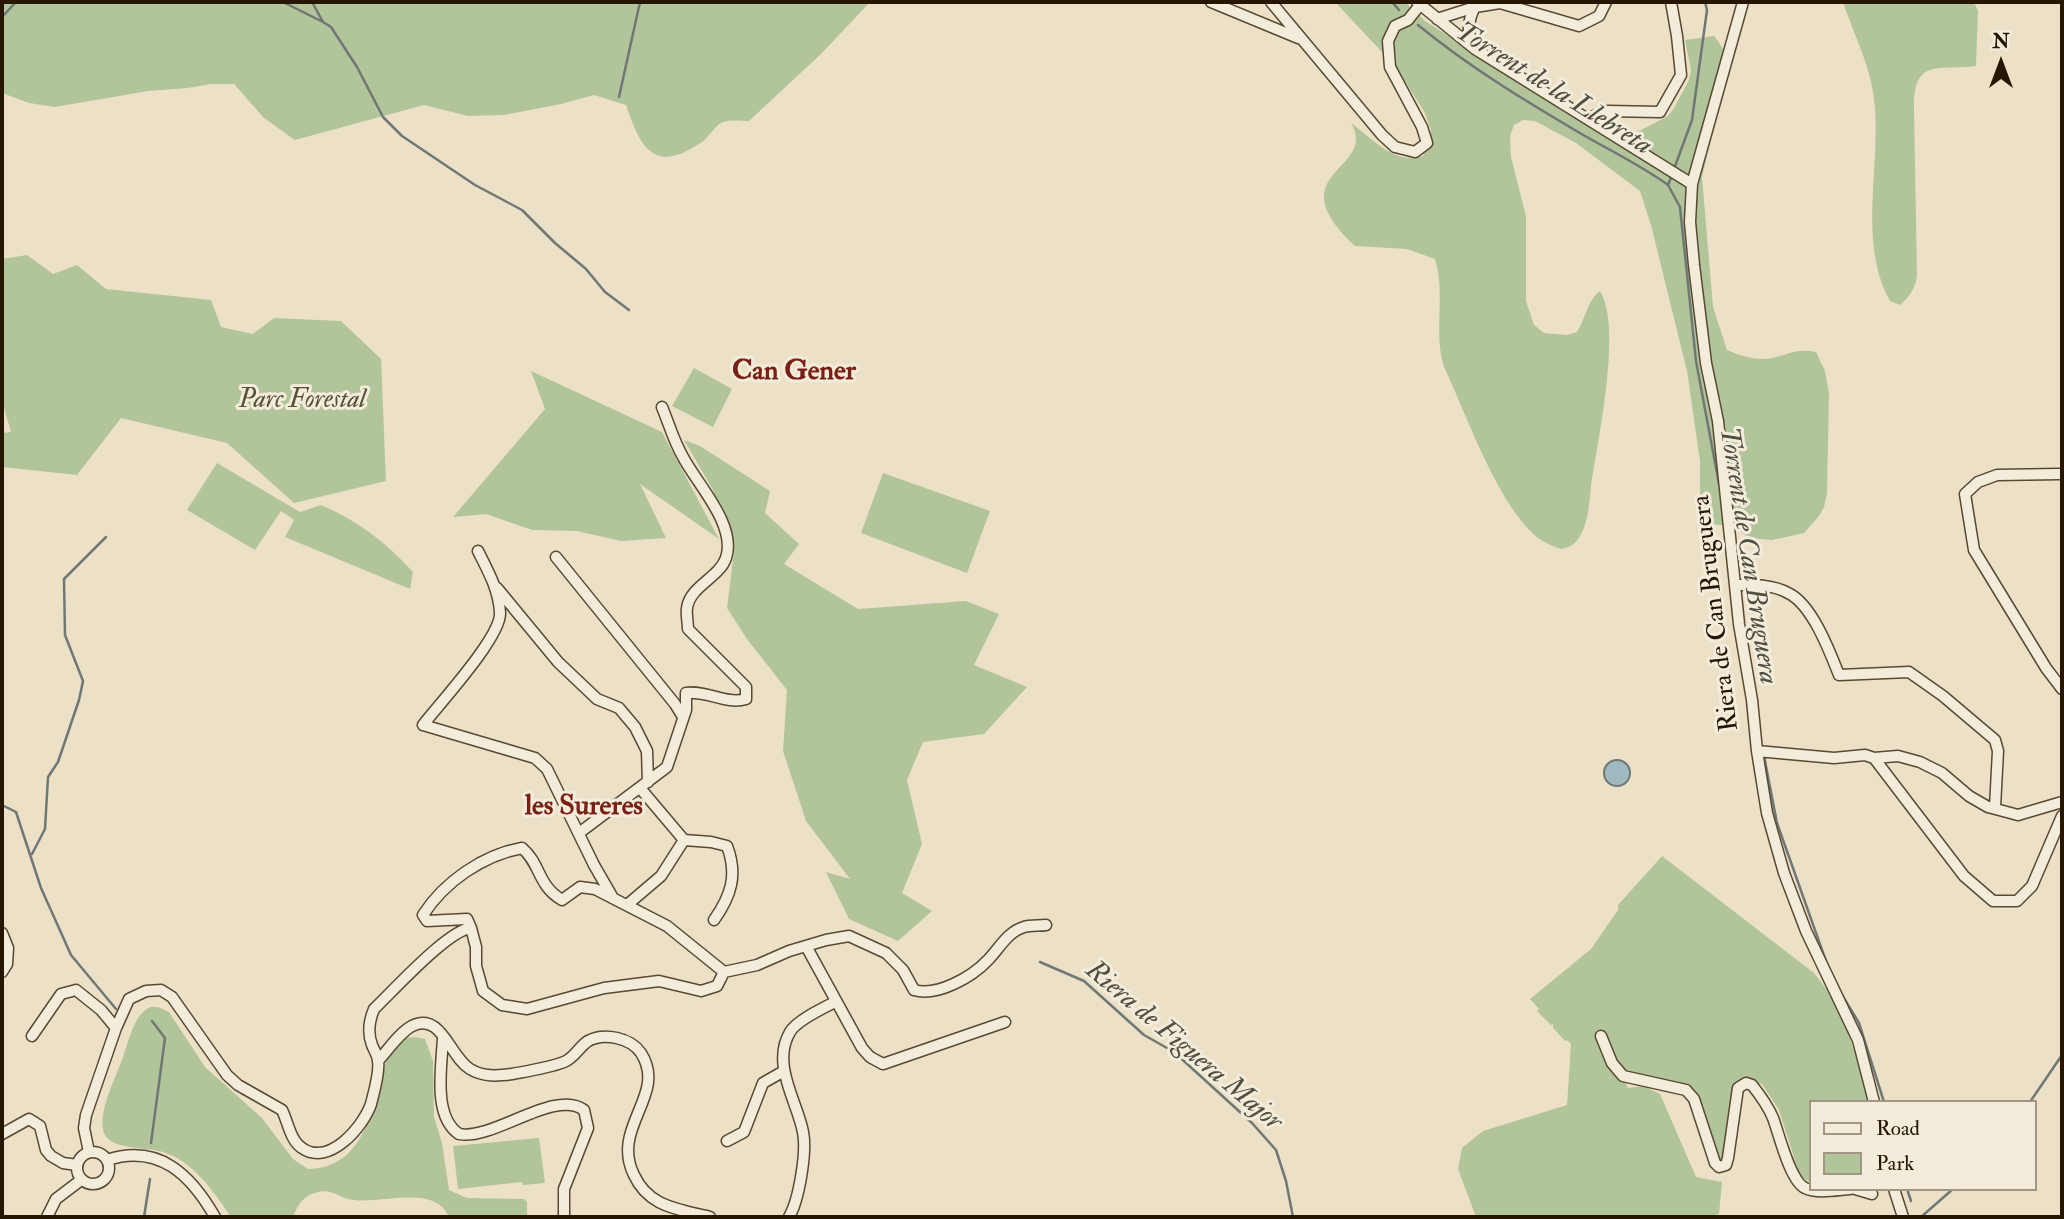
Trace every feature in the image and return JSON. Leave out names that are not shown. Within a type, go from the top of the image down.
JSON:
[{"type":"street","points":[[1211,2],[1301,39]]},
{"type":"street","points":[[1271,2],[1395,147],[1415,152],[1427,143],[1422,127],[1390,67],[1388,41],[1395,26],[1408,20],[1418,3],[1475,49],[1692,184]]},
{"type":"street","points":[[1437,19],[1475,7],[1500,3],[1579,26],[1599,16],[1606,2]]},
{"type":"street","points":[[1588,118],[1607,111],[1660,111],[1681,75],[1671,2]]},
{"type":"street","name":"Riera de Can Bruguera","points":[[1743,2],[1692,184],[1690,222],[1706,363],[1718,421],[1739,624],[1767,813],[1784,873],[1806,931],[1858,1040],[1873,1100]]},
{"type":"street","points":[[1475,7],[1468,20],[1469,39],[1475,49]]},
{"type":"street","points":[[579,833],[667,767],[686,709],[686,693],[696,692],[737,702],[746,699],[746,687],[688,629],[687,606],[695,593],[717,573],[725,561],[729,546],[710,497],[682,457],[662,407]]},
{"type":"street","points":[[2059,474],[1997,475],[1978,482],[1965,494],[1974,550],[2038,657],[2062,689]]},
{"type":"street","points":[[478,551],[496,588],[558,662],[597,699],[620,708],[635,726],[646,751],[644,785],[684,840],[727,846],[733,861],[733,887],[715,920]]},
{"type":"street","points":[[556,557],[683,717]]},
{"type":"street","points":[[1735,585],[1759,585],[1790,593],[1808,612],[1826,640],[1839,675],[1909,672],[1995,740],[1998,751],[1995,807]]},
{"type":"street","points":[[496,588],[500,615],[495,635],[423,725],[535,758],[547,768],[613,898]]},
{"type":"street","points":[[1757,751],[1833,758],[1898,756],[1920,762],[1942,773],[1969,796],[1988,807],[2018,815],[2062,802]]},
{"type":"street","points":[[1874,758],[1964,876],[1993,901],[2017,901],[2032,886],[2062,816]]},
{"type":"street","points":[[627,905],[661,876],[684,840]]},
{"type":"street","points":[[522,848],[529,854],[548,892],[562,900],[580,887],[595,889],[667,926],[724,972],[717,986],[701,991],[659,981],[604,988],[527,1009],[502,1005],[483,991],[477,966],[477,947],[467,919],[427,921],[423,915],[429,904],[465,872],[488,857],[522,848]]},
{"type":"street","points":[[724,972],[757,965],[806,946],[849,936],[886,953],[903,970],[914,990],[921,992],[959,982],[988,961],[998,946],[1023,927],[1046,925]]},
{"type":"street","points":[[89,1152],[84,1128],[86,1115],[116,1028],[129,999],[146,991],[161,990],[172,997],[227,1075],[238,1085],[282,1110],[291,1135],[299,1146],[317,1154],[331,1150],[357,1129],[370,1105],[378,1061],[370,1041],[368,1023],[374,1009],[443,944],[464,929],[471,928]]},
{"type":"street","points":[[2,933],[7,964],[2,972]]},
{"type":"street","points":[[806,946],[862,1048],[870,1058],[883,1063],[1005,1022]]},
{"type":"street","points":[[32,1036],[61,993],[76,990],[101,1010],[116,1028]]},
{"type":"street","points":[[789,1217],[794,1204],[804,1141],[784,1071],[784,1049],[790,1031],[835,1002]]},
{"type":"street","points":[[378,1061],[412,1026],[427,1023],[435,1026],[464,1065],[478,1073],[496,1076],[565,1062],[590,1040],[612,1038],[631,1043],[642,1055],[648,1077],[643,1101],[628,1136],[630,1168],[637,1182],[656,1201],[710,1217]]},
{"type":"street","points":[[1601,1036],[1612,1063],[1623,1076],[1686,1090],[1695,1099],[1715,1163],[1719,1167],[1726,1164],[1728,1158],[1738,1088],[1746,1083],[1752,1085],[1772,1116],[1797,1180],[1808,1189]]},
{"type":"street","points":[[443,1037],[442,1106],[447,1123],[459,1134],[478,1134],[556,1106],[575,1105],[584,1110],[588,1128],[564,1189],[564,1217]]},
{"type":"street","points":[[727,1142],[744,1132],[763,1083],[784,1071]]},
{"type":"street","points":[[2,1134],[29,1119],[40,1126],[46,1150],[51,1156],[63,1163],[77,1165]]},
{"type":"street","points":[[89,1152],[99,1153],[107,1160],[109,1172],[102,1182],[89,1184],[81,1180],[77,1173],[80,1157],[89,1152]]},
{"type":"street","points":[[107,1160],[136,1155],[164,1162],[192,1184],[215,1217]]},
{"type":"street","points":[[47,1217],[56,1199],[81,1180]]},
{"type":"street","points":[[1862,1191],[1872,1194]]},
{"type":"street","points":[[1895,1193],[1903,1217]]},
{"type":"green space","points":[[2,2],[870,2],[822,53],[749,121],[721,123],[702,142],[686,151],[672,156],[661,156],[644,145],[626,105],[594,95],[504,115],[468,116],[424,105],[295,140],[264,118],[234,84],[148,91],[55,107],[29,103],[2,93]]},
{"type":"green space","points":[[1335,2],[1405,2],[1425,21],[1621,146],[1639,131],[1668,116],[1674,108],[1689,80],[1691,70],[1685,40],[1714,36],[1724,51],[1727,69],[1702,177],[1713,307],[1727,350],[1761,359],[1798,351],[1816,352],[1825,371],[1829,393],[1827,493],[1819,516],[1804,533],[1772,540],[1750,538],[1732,526],[1711,524],[1705,516],[1700,495],[1700,461],[1687,371],[1640,191],[1576,143],[1535,121],[1523,120],[1514,125],[1510,136],[1511,157],[1526,216],[1526,301],[1534,325],[1544,333],[1567,335],[1577,332],[1592,300],[1600,291],[1606,308],[1609,331],[1603,415],[1584,529],[1575,543],[1561,549],[1541,540],[1526,526],[1511,507],[1485,460],[1444,367],[1440,340],[1440,285],[1435,259],[1407,249],[1355,246],[1333,221],[1325,202],[1326,187],[1352,152],[1356,139],[1351,123],[1384,149],[1403,157],[1423,156],[1431,141],[1431,130],[1425,113],[1396,67]]},
{"type":"green space","points":[[1843,2],[1974,2],[1978,11],[1976,66],[1931,70],[1918,80],[1915,91],[1917,277],[1911,292],[1900,305],[1890,301],[1880,277],[1875,253],[1874,99],[1866,63]]},
{"type":"green space","name":"Parc Forestal","points":[[27,255],[53,274],[77,265],[106,289],[211,300],[221,327],[253,334],[274,318],[341,321],[381,359],[386,481],[294,503],[227,443],[121,418],[77,475],[2,467],[2,433],[11,432],[2,401],[2,259]]},
{"type":"green space","points":[[694,368],[732,389],[713,427],[672,406]]},
{"type":"green space","points":[[531,371],[662,432],[719,539],[640,484],[666,538],[621,541],[577,531],[532,530],[486,514],[453,517],[545,409]]},
{"type":"green space","points":[[684,440],[700,446],[770,491],[765,513],[799,544],[784,564],[858,609],[966,601],[999,614],[974,665],[1027,687],[984,734],[923,742],[907,780],[922,844],[902,893],[932,911],[898,941],[849,919],[826,872],[850,879],[806,821],[783,751],[787,690],[747,639],[727,608],[734,552],[713,490]]},
{"type":"green space","name":"Parc Forestal","points":[[217,463],[300,512],[321,505],[359,525],[393,551],[413,572],[410,589],[285,537],[294,520],[281,511],[255,550],[187,510]]},
{"type":"green space","points":[[883,473],[990,511],[967,573],[861,533]]},
{"type":"green space","points":[[1662,856],[1814,973],[1842,1018],[1867,1100],[1808,1100],[1808,1181],[1800,1176],[1779,1110],[1762,1084],[1739,1083],[1726,1165],[1719,1167],[1686,1088],[1623,1076],[1628,1088],[1643,1086],[1660,1094],[1696,1177],[1722,1182],[1719,1214],[1706,1217],[1476,1217],[1458,1169],[1462,1148],[1483,1131],[1567,1105],[1571,1044],[1537,1011],[1539,1009],[1530,999],[1591,949],[1618,910],[1618,905]]},
{"type":"green space","points":[[151,1007],[169,1012],[205,1067],[262,1118],[293,1159],[308,1169],[337,1162],[356,1145],[368,1121],[392,1050],[405,1039],[425,1039],[433,1061],[434,1117],[442,1143],[449,1190],[467,1198],[524,1199],[527,1202],[527,1217],[449,1217],[442,1207],[420,1198],[366,1201],[323,1191],[305,1198],[293,1217],[231,1217],[210,1188],[184,1162],[156,1150],[121,1145],[104,1133],[105,1105],[130,1036],[140,1015]]},
{"type":"green space","points":[[539,1138],[545,1183],[523,1185],[522,1182],[458,1189],[453,1146]]},
{"type":"water","points":[[1617,760],[1626,764],[1630,773],[1626,782],[1617,786],[1608,782],[1604,773],[1608,764]]},
{"type":"waterway","points":[[2,17],[16,2]]},
{"type":"waterway","points":[[283,2],[323,22]]},
{"type":"waterway","points":[[312,2],[323,22],[331,27],[357,67],[383,117],[402,136],[475,185],[522,210],[586,269],[605,292],[629,310]]},
{"type":"waterway","points":[[619,97],[640,2]]},
{"type":"waterway","name":"Torrent de la Llebreta","points":[[1392,2],[1399,10]]},
{"type":"waterway","name":"Torrent de Can Bruguera","points":[[1674,169],[1692,120],[1707,10],[1705,2]]},
{"type":"waterway","name":"Torrent de la Llebreta","points":[[1418,25],[1499,84],[1668,185]]},
{"type":"waterway","name":"Torrent de Can Bruguera","points":[[1672,175],[1668,185],[1680,207],[1696,361],[1719,484]]},
{"type":"waterway","points":[[32,854],[45,829],[48,777],[58,762],[83,681],[65,635],[64,579],[106,537]]},
{"type":"waterway","name":"Torrent de Can Bruguera","points":[[1764,756],[1777,823],[1827,964]]},
{"type":"waterway","points":[[2,805],[16,812],[41,888],[71,955],[116,1009]]},
{"type":"waterway","name":"Riera de Figuera Major","points":[[1040,962],[1084,981],[1144,1035],[1174,1052],[1252,1123],[1276,1150],[1293,1217]]},
{"type":"waterway","name":"Torrent de Can Bruguera","points":[[1842,995],[1859,1023],[1883,1100]]},
{"type":"waterway","points":[[151,1143],[165,1038],[152,1021]]},
{"type":"waterway","points":[[2031,1100],[2062,1055]]},
{"type":"waterway","points":[[144,1217],[150,1179]]},
{"type":"waterway","name":"Torrent de Can Bruguera","points":[[1908,1191],[1911,1201]]},
{"type":"waterway","points":[[1921,1217],[1951,1191]]},
{"type":"district","name":"Can Gener","points":[[794,373]]},
{"type":"district","name":"les Sureres","points":[[584,808]]}]
